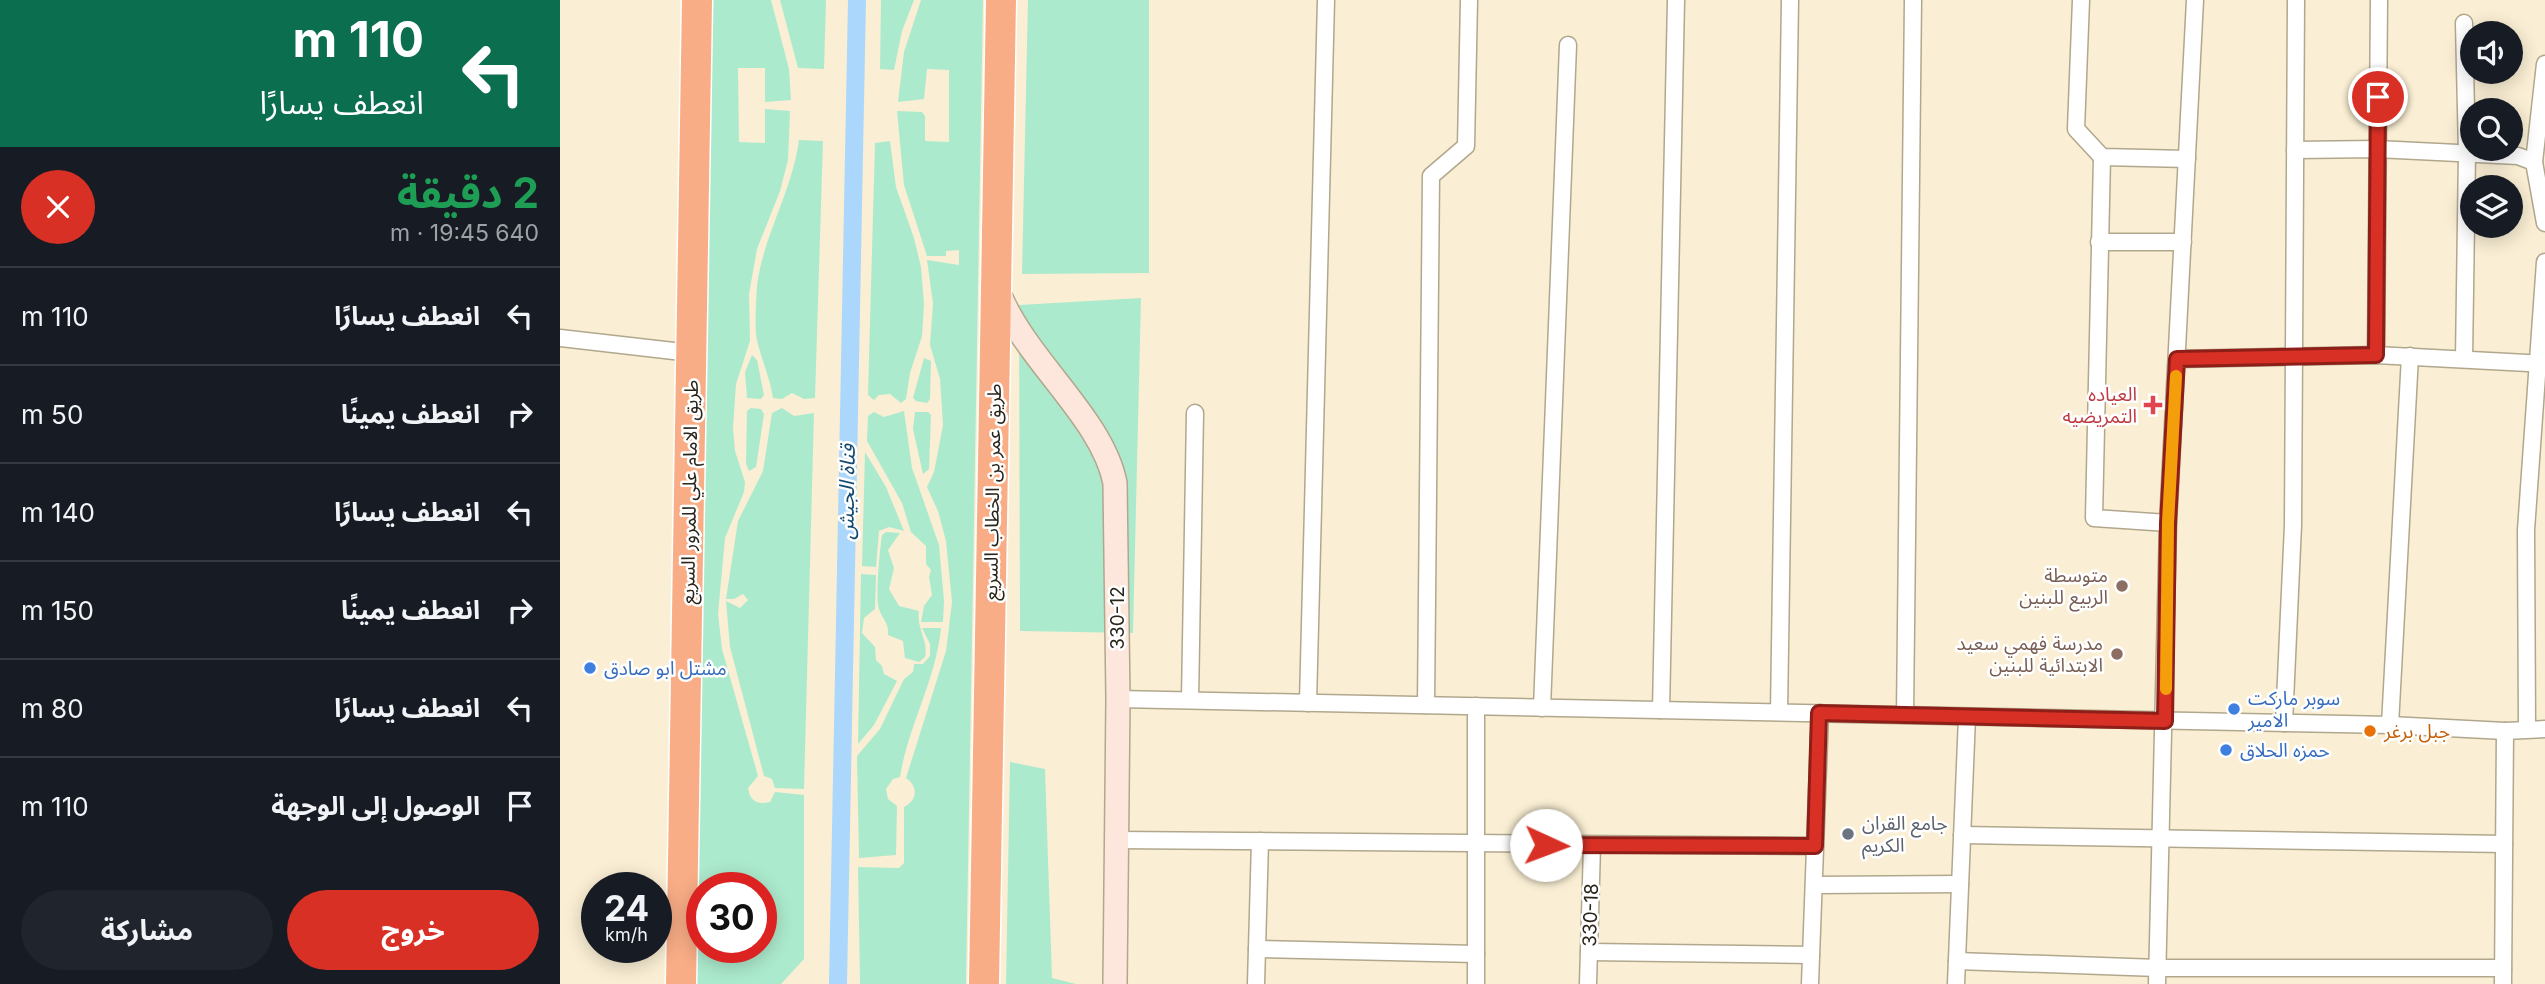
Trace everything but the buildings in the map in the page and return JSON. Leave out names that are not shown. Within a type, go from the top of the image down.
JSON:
[{"type":"highway","name":"طريق الامام علي للمرور السريع","points":[[681,984],[697,0]]},
{"type":"highway","name":"طريق عمر بن الخطاب السريع","points":[[984,984],[1001,0]]},
{"type":"street","points":[[1308,703],[1326,0]]},
{"type":"street","points":[[1426,705],[1431,176],[1466,146],[1469,0]]},
{"type":"street","points":[[1661,710],[1676,0]]},
{"type":"street","points":[[1779,712],[1790,0]]},
{"type":"street","points":[[1905,715],[1913,0]]},
{"type":"street","points":[[2081,0],[2076,129],[2102,157],[2094,518],[2168,523]]},
{"type":"street","points":[[2158,976],[2168,523],[2195,0]]},
{"type":"street","points":[[2284,723],[2293,525],[2296,0]]},
{"type":"street","points":[[2376,355],[2379,0]]},
{"type":"street","points":[[1542,708],[1568,45]]},
{"type":"street","points":[[2545,65],[2534,162],[2545,223]]},
{"type":"street","points":[[2295,150],[2377,149],[2460,153]]},
{"type":"street","points":[[2102,157],[2187,159]]},
{"type":"street","points":[[2523,158],[2534,162]]},
{"type":"street","points":[[2464,359],[2468,161]]},
{"type":"street","points":[[2099,242],[2183,242]]},
{"type":"street","points":[[2527,728],[2526,530],[2540,364],[2545,262]]},
{"type":"street","name":"330-12","points":[[996,287],[1020,337],[1099,440],[1113,472],[1116,495],[1118,699],[1115,984]]},
{"type":"street","points":[[560,338],[691,353]]},
{"type":"street","points":[[2177,359],[2376,355],[2540,364]]},
{"type":"street","points":[[2390,726],[2410,356]]},
{"type":"street","points":[[1191,700],[1195,413]]},
{"type":"street","points":[[1118,699],[2284,723],[2505,731],[2545,729]]},
{"type":"street","points":[[1476,706],[1476,984]]},
{"type":"street","points":[[1810,984],[1819,713]]},
{"type":"street","points":[[1956,984],[1967,717]]},
{"type":"street","points":[[1957,961],[2158,976],[2503,976],[2505,731]]},
{"type":"street","points":[[1962,835],[2504,844]]},
{"type":"street","points":[[1116,840],[1815,846]]},
{"type":"street","points":[[1256,984],[1260,841]]},
{"type":"street","name":"330-18","points":[[1587,984],[1592,846]]},
{"type":"street","points":[[1814,885],[1960,884]]},
{"type":"street","points":[[1257,949],[1476,954]]},
{"type":"street","points":[[1588,952],[1811,956]]},
{"type":"green space","points":[[710,0],[771,0],[789,69],[791,100],[765,102],[765,68],[738,68],[739,142],[765,143],[765,109],[790,111],[788,160],[780,191],[757,249],[749,294],[750,341],[736,384],[733,428],[735,451],[745,482],[744,492],[725,538],[718,614],[722,649],[758,776],[748,788],[750,796],[761,803],[770,802],[775,792],[804,795],[804,959],[781,984],[693,984],[693,963],[777,963],[777,872],[695,872]]},
{"type":"green space","points":[[780,0],[826,0],[824,69],[798,68]]},
{"type":"green space","points":[[881,0],[914,0],[902,31],[894,70],[880,69]]},
{"type":"green space","points":[[921,0],[983,0],[966,984],[860,984],[858,867],[899,868],[904,863],[904,807],[912,801],[915,793],[913,785],[906,778],[946,651],[952,602],[946,541],[938,511],[927,487],[934,472],[943,425],[940,379],[930,345],[933,303],[927,260],[959,265],[959,250],[946,251],[946,256],[927,256],[904,185],[897,111],[922,112],[925,116],[925,141],[949,142],[949,70],[927,69],[924,99],[898,102],[904,52]]},
{"type":"green space","points":[[1028,0],[1149,0],[1149,273],[1022,274]]},
{"type":"green space","points":[[799,140],[823,141],[815,398],[804,399],[792,393],[782,399],[773,398],[757,342],[757,286],[765,249],[790,178]]},
{"type":"green space","points":[[890,141],[896,187],[921,267],[924,304],[922,336],[910,373],[906,399],[901,403],[890,394],[879,395],[874,400],[868,395],[875,143]]},
{"type":"green space","points":[[1141,298],[1133,633],[1020,631],[1019,305]]},
{"type":"green space","points":[[752,355],[757,360],[764,395],[761,399],[747,398],[745,372]]},
{"type":"green space","points":[[924,358],[931,361],[930,399],[927,403],[913,398]]},
{"type":"green space","points":[[751,408],[761,409],[764,414],[756,467],[749,471],[746,464],[747,411]]},
{"type":"green space","points":[[782,408],[794,416],[814,413],[804,789],[775,788],[772,779],[764,776],[730,647],[726,601],[740,608],[748,600],[743,594],[734,599],[726,599],[738,521],[763,471],[772,413]]},
{"type":"green space","points":[[904,411],[912,468],[939,545],[943,622],[921,622],[924,606],[932,595],[929,577],[931,570],[926,564],[926,546],[911,532],[902,503],[867,441],[868,416],[874,412],[884,417]]},
{"type":"green space","points":[[915,412],[928,412],[931,415],[929,469],[923,474],[913,429]]},
{"type":"green space","points":[[865,452],[886,487],[904,531],[889,527],[879,531],[876,567],[862,566]]},
{"type":"green space","points":[[886,532],[900,533],[888,550],[894,568],[889,589],[899,606],[919,611],[926,651],[925,657],[919,662],[905,658],[903,641],[888,635],[879,609],[879,561],[882,535]]},
{"type":"green space","points":[[861,574],[876,575],[875,609],[864,618],[862,633],[875,647],[876,660],[882,666],[884,674],[897,681],[874,725],[858,744]]},
{"type":"green space","points":[[922,628],[941,628],[934,666],[909,740],[900,777],[893,779],[886,789],[888,799],[897,806],[896,855],[859,858],[857,756],[880,729],[904,679],[913,672],[914,664],[923,664],[930,656],[930,644]]},
{"type":"green space","points":[[1010,762],[1045,769],[1052,978],[1076,984],[1006,984]]},
{"type":"waterway","name":"قناة الجيش","points":[[838,984],[857,0]]},
{"type":"slow traffic","points":[[2166,689],[2168,523],[2176,376]]},
{"type":"place","name":"العياده التمريضيه","points":[[2153,405]]},
{"type":"place","name":"متوسطة الربيع للبنين","points":[[2122,586]]},
{"type":"place","name":"مدرسة فهمي سعيد الابتدائية للبنين","points":[[2117,654]]},
{"type":"place","name":"مشتل ابو صادق","points":[[590,668]]},
{"type":"place","name":"سوبر ماركت الامير","points":[[2234,709]]},
{"type":"place","name":"جبل برغر","points":[[2370,731]]},
{"type":"place","name":"حمزه الحلاق","points":[[2226,750]]},
{"type":"place","name":"جامع القران الكريم","points":[[1848,834]]},
{"type":"route","points":[[1546,845],[1815,846],[1819,713],[2165,721],[2168,523],[2177,359],[2376,355],[2378,97]]}]
